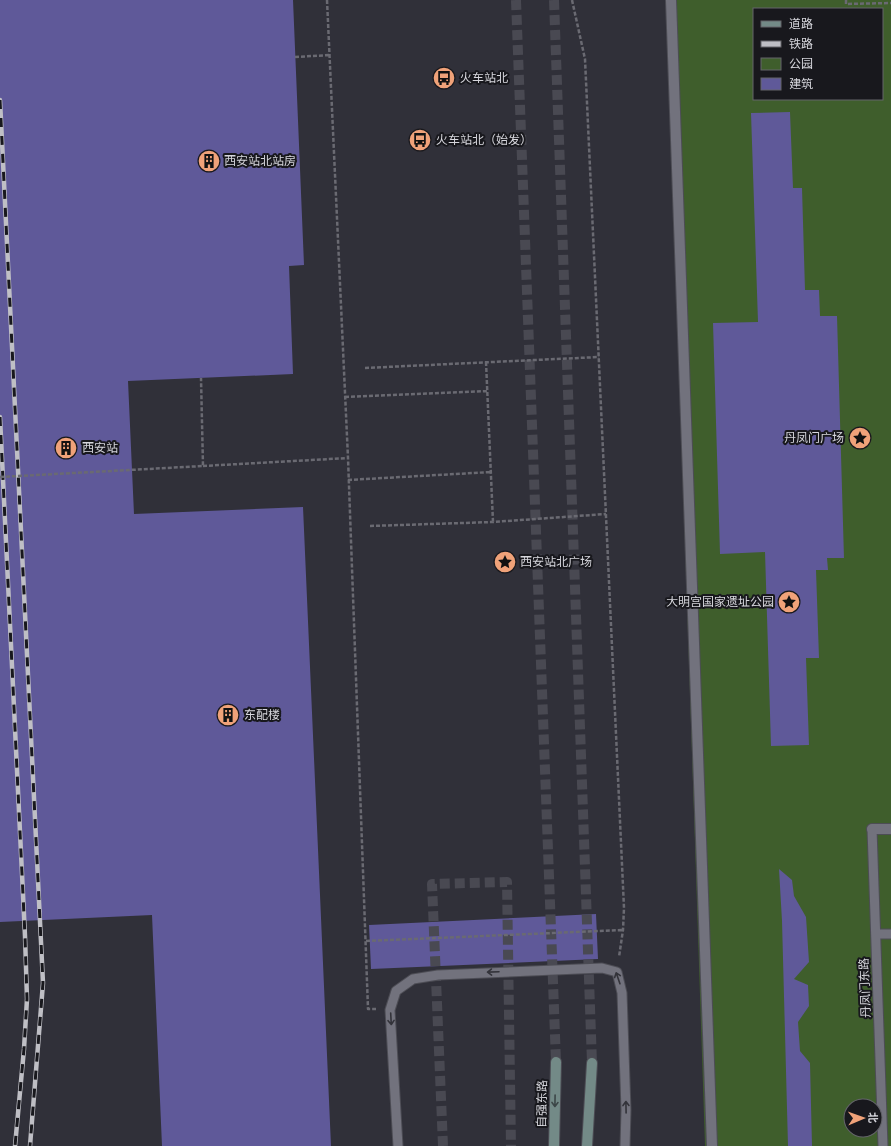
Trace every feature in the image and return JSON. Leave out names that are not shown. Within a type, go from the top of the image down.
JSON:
[{"type":"main road","name":"自强东路","points":[[554,1146],[556,1062]]},
{"type":"main road","points":[[587,1146],[592,1062]]},
{"type":"street","points":[[671,0],[712,1146]]},
{"type":"street","points":[[872,829],[891,829]]},
{"type":"lane","name":"丹凤门东路","points":[[872,829],[882,1146]]},
{"type":"lane","points":[[876,934],[891,934]]},
{"type":"lane","points":[[398,1146],[390,1010],[396,991],[413,979],[438,974],[602,968],[616,972],[622,993],[626,1110],[625,1146]]},
{"type":"path","points":[[327,0],[348,458],[368,1009],[390,1010]]},
{"type":"path","points":[[572,0],[585,59],[624,908],[623,930],[616,972]]},
{"type":"path","points":[[846,0],[846,4],[891,3]]},
{"type":"path","points":[[295,57],[330,56]]},
{"type":"path","points":[[365,368],[599,357]]},
{"type":"path","points":[[486,362],[493,522]]},
{"type":"path","points":[[200,378],[203,466]]},
{"type":"path","points":[[345,397],[488,391]]},
{"type":"path","points":[[0,478],[348,458]]},
{"type":"path","points":[[348,480],[491,472]]},
{"type":"path","points":[[370,526],[493,522],[606,514]]},
{"type":"path","points":[[366,941],[623,930]]},
{"type":"green space","name":"大明宫国家遗址公园","points":[[667,0],[891,0],[891,1146],[705,1146]]},
{"type":"building","points":[[0,0],[293,0],[304,265],[289,266],[293,374],[128,381],[134,514],[303,507],[331,1146],[162,1146],[152,915],[0,922]]},
{"type":"building","points":[[790,112],[793,188],[802,188],[805,290],[819,290],[820,316],[837,316],[844,558],[827,558],[828,570],[816,570],[819,658],[806,658],[809,745],[771,746],[765,552],[720,554],[713,323],[758,322],[751,113]]},
{"type":"building","points":[[779,869],[792,880],[794,896],[806,917],[809,962],[794,979],[808,985],[809,1006],[798,1022],[800,1051],[810,1063],[812,1146],[788,1146],[782,921]]},
{"type":"building","points":[[596,914],[598,959],[371,969],[369,925]]},
{"type":"tunnel","points":[[516,0],[556,1062]]},
{"type":"tunnel","points":[[554,0],[592,1063]]},
{"type":"tunnel","points":[[443,1146],[432,884],[507,882],[511,1146]]},
{"type":"railway","points":[[0,100],[43,983],[30,1146]]},
{"type":"railway","points":[[0,417],[27,999],[15,1146]]},
{"type":"place","name":"火车站北","points":[[444,78]]},
{"type":"place","name":"火车站北（始发）","points":[[420,140]]},
{"type":"place","name":"西安站北站房","points":[[209,161]]},
{"type":"place","name":"丹凤门广场","points":[[860,438]]},
{"type":"place","name":"西安站","points":[[66,448]]},
{"type":"place","name":"西安站北广场","points":[[505,562]]},
{"type":"place","name":"大明宫国家遗址公园","points":[[789,602]]},
{"type":"place","name":"东配楼","points":[[228,715]]}]
